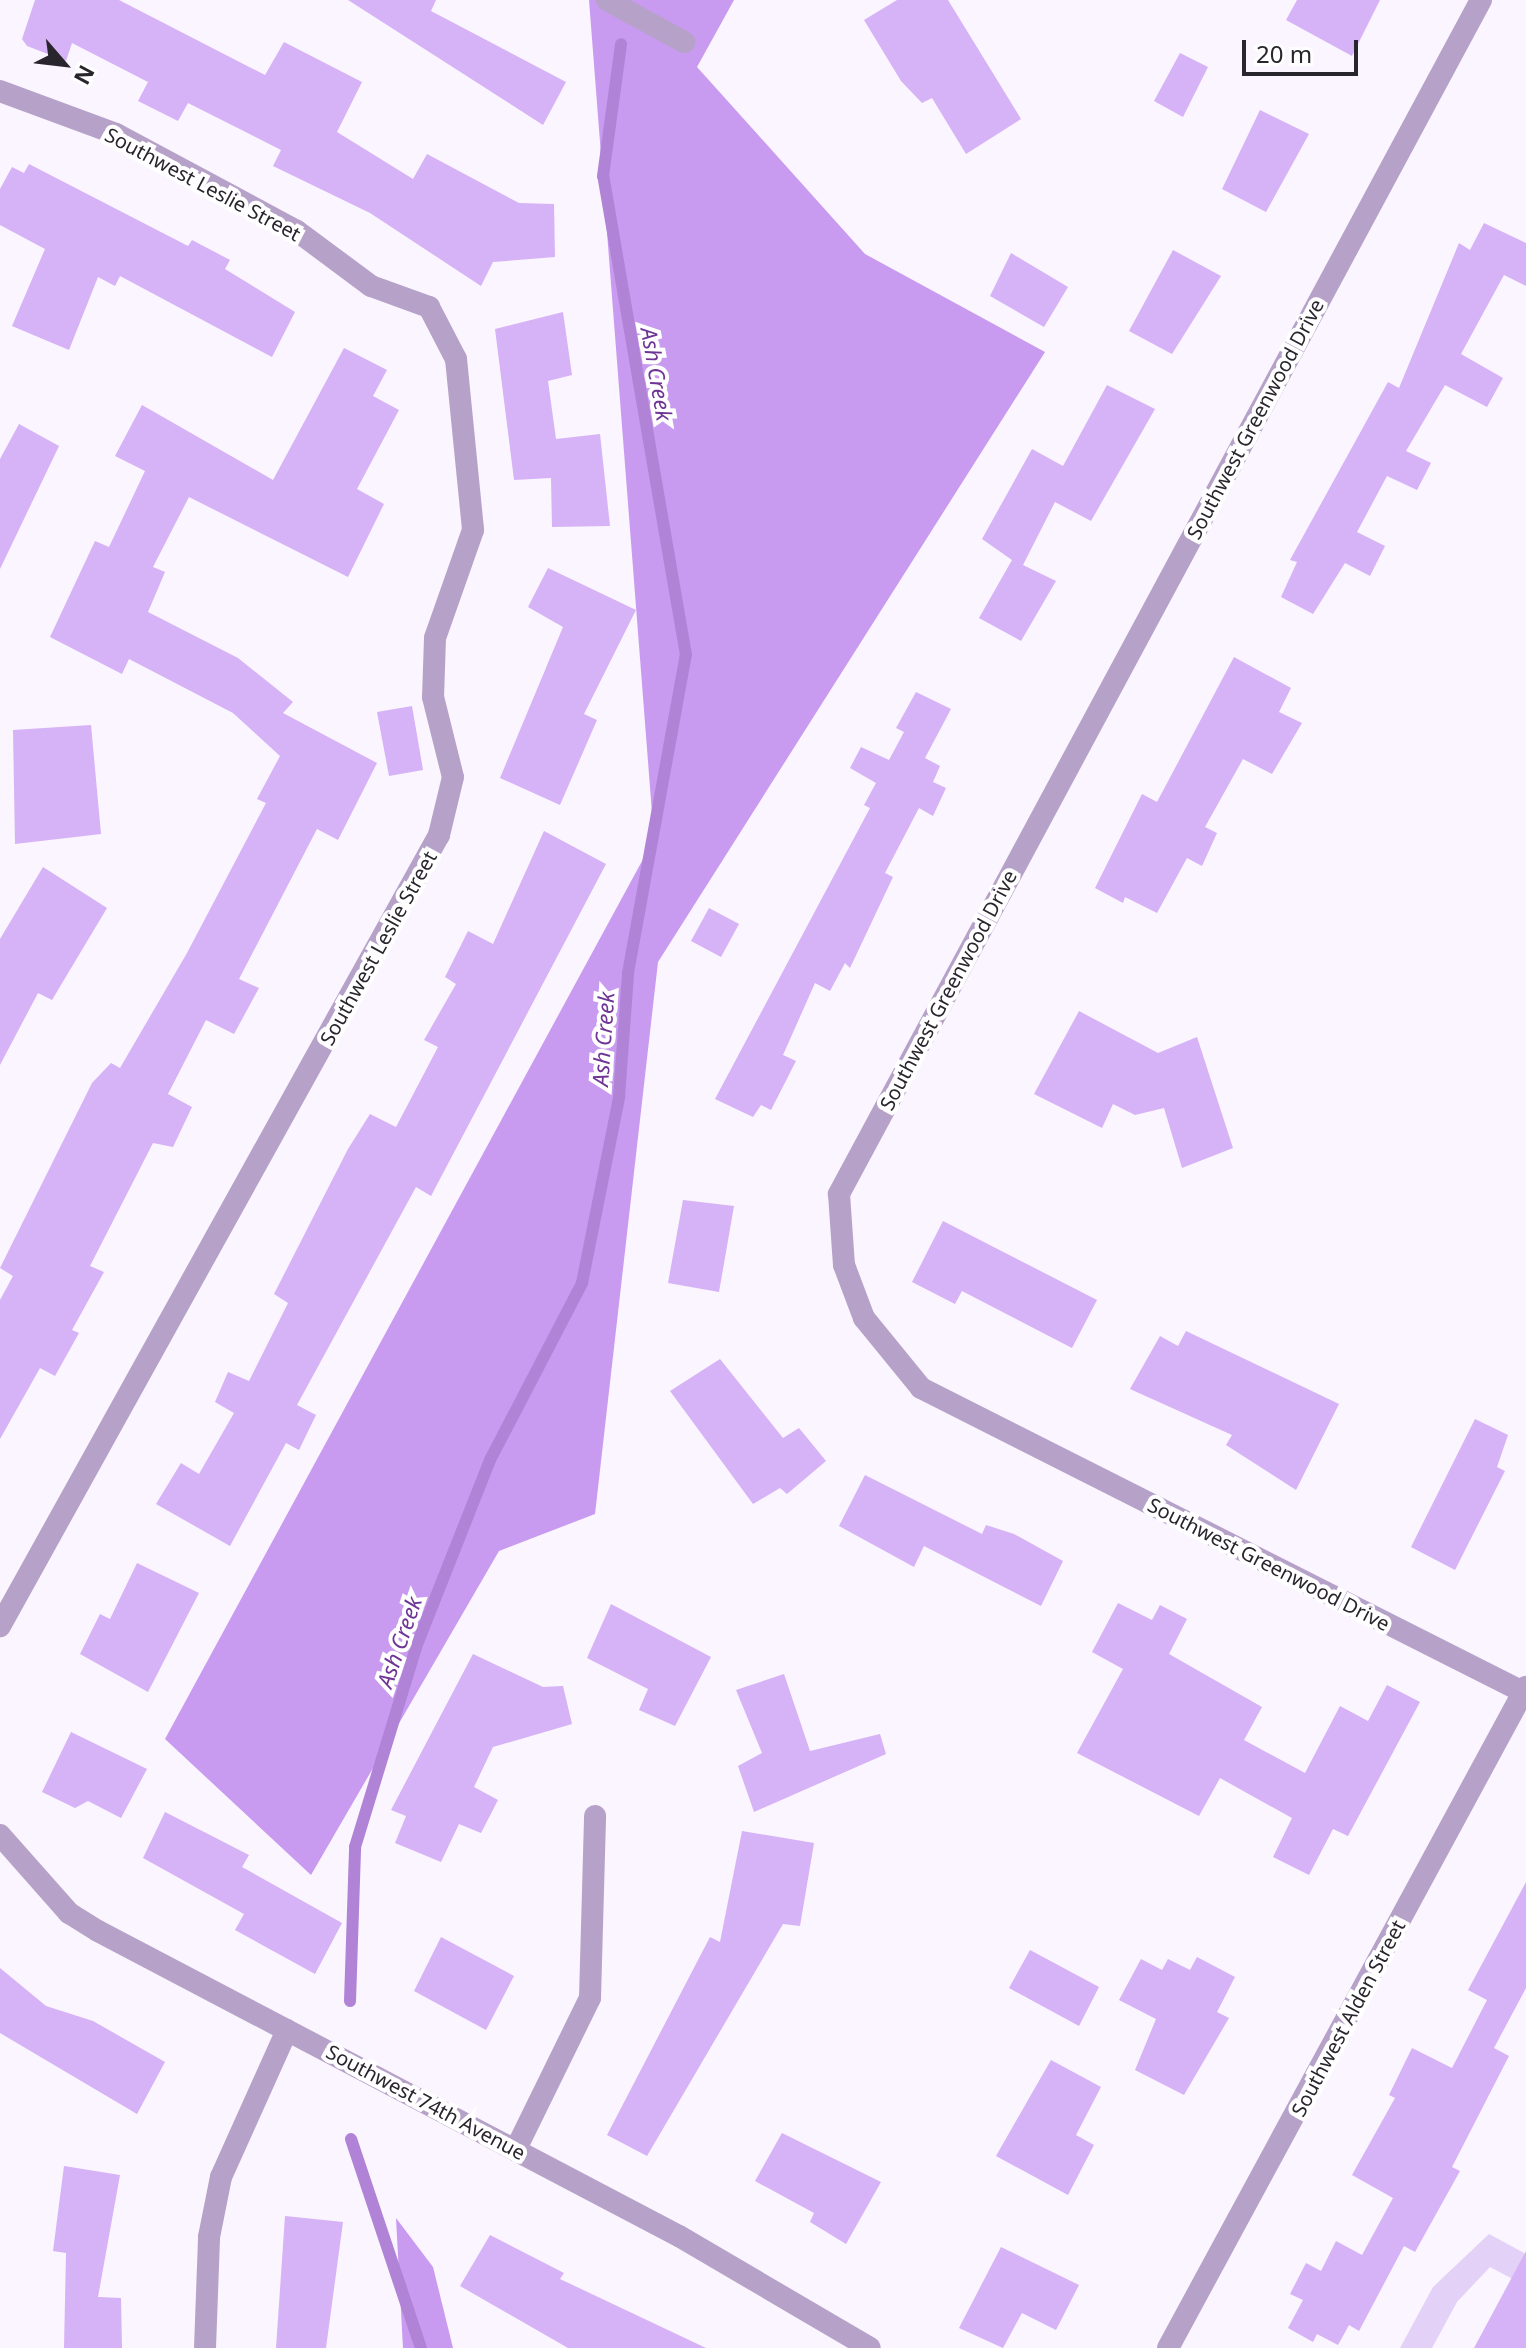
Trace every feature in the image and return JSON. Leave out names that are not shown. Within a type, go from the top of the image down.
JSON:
[{"type":"street","points":[[607,0],[684,42]]},
{"type":"street","name":"Southwest Greenwood Drive","points":[[1481,0],[839,1194],[844,1265],[864,1318],[921,1388],[1524,1690]]},
{"type":"street","name":"Southwest Leslie Street","points":[[0,91],[116,134],[297,231],[371,286],[429,307],[456,359],[473,530],[435,638],[433,697],[453,777],[439,835],[0,1626]]},
{"type":"street","name":"Southwest Alden Street","points":[[1168,2348],[1524,1690]]},
{"type":"street","points":[[516,2149],[590,1998],[595,1816]]},
{"type":"street","name":"Southwest 74th Avenue","points":[[0,1835],[69,1913],[516,2149],[870,2348]]},
{"type":"street","points":[[205,2348],[209,2237],[221,2177],[287,2030]]},
{"type":"shaded area","points":[[589,0],[734,0],[697,67],[865,254],[1045,352],[658,962],[595,1514],[499,1551],[311,1875],[165,1739],[654,839]]},
{"type":"shaded area","points":[[396,2218],[433,2267],[453,2348],[403,2348]]},
{"type":"shaded area","points":[[1489,2234],[1526,2254],[1526,2286],[1490,2267],[1457,2302],[1432,2348],[1400,2348],[1433,2287]]},
{"type":"building","points":[[35,0],[119,0],[265,75],[284,42],[362,82],[337,132],[413,179],[427,154],[519,203],[554,204],[555,257],[493,262],[481,286],[370,213],[273,166],[281,150],[188,103],[178,121],[138,101],[148,82],[72,43],[66,61],[27,46],[22,39]]},
{"type":"building","points":[[348,0],[436,0],[431,11],[566,82],[543,125]]},
{"type":"building","points":[[897,0],[948,0],[1021,119],[966,154],[932,98],[922,103],[901,81],[864,20]]},
{"type":"building","points":[[1297,0],[1380,0],[1352,56],[1286,20]]},
{"type":"building","points":[[1180,53],[1208,67],[1183,117],[1154,101]]},
{"type":"building","points":[[1260,110],[1309,134],[1266,212],[1222,189]]},
{"type":"building","points":[[29,164],[188,246],[192,240],[230,260],[225,269],[295,312],[272,357],[120,276],[115,286],[98,277],[69,350],[12,326],[45,249],[0,225],[0,189],[12,167],[24,173]]},
{"type":"building","points":[[1484,223],[1526,243],[1526,286],[1504,275],[1461,354],[1503,378],[1487,407],[1445,385],[1406,451],[1431,463],[1417,490],[1387,476],[1357,532],[1385,546],[1370,576],[1345,563],[1313,614],[1281,597],[1297,562],[1290,560],[1388,382],[1399,388],[1459,243],[1470,250]]},
{"type":"building","points":[[1173,250],[1221,276],[1172,354],[1129,331]]},
{"type":"building","points":[[1011,253],[1068,287],[1044,327],[990,296]]},
{"type":"building","points":[[563,312],[572,375],[548,381],[556,439],[600,434],[610,526],[552,527],[551,478],[514,480],[495,329]]},
{"type":"building","points":[[344,348],[387,370],[373,396],[399,410],[357,489],[384,504],[348,577],[189,497],[153,567],[165,572],[148,612],[238,658],[293,702],[283,713],[377,763],[338,840],[317,829],[239,979],[259,988],[234,1034],[206,1020],[168,1094],[192,1107],[173,1147],[153,1143],[90,1266],[104,1272],[72,1330],[79,1333],[55,1376],[40,1368],[0,1439],[0,1300],[13,1276],[0,1268],[92,1083],[111,1063],[120,1068],[187,953],[266,803],[257,799],[280,756],[233,713],[129,659],[122,674],[50,637],[95,541],[109,547],[145,471],[115,456],[142,405],[273,480]]},
{"type":"building","points":[[1107,385],[1155,409],[1091,521],[1055,502],[1023,565],[1056,581],[1021,641],[979,618],[1012,560],[982,539],[1032,449],[1063,466]]},
{"type":"building","points":[[19,424],[59,446],[0,569],[0,459]]},
{"type":"building","points":[[548,568],[636,610],[584,714],[597,720],[560,805],[500,778],[563,627],[528,607]]},
{"type":"building","points":[[1234,657],[1291,688],[1279,712],[1302,723],[1272,774],[1243,759],[1205,827],[1217,833],[1202,866],[1187,858],[1157,913],[1125,897],[1123,903],[1095,888],[1142,794],[1157,802]]},
{"type":"building","points":[[916,692],[951,709],[925,758],[940,766],[933,782],[946,788],[933,816],[919,808],[885,873],[893,877],[850,968],[845,963],[830,991],[815,983],[783,1055],[796,1061],[771,1110],[761,1105],[753,1117],[715,1099],[870,808],[864,805],[876,783],[850,768],[861,747],[889,760],[904,732],[896,728]]},
{"type":"building","points":[[412,706],[423,770],[389,776],[377,712]]},
{"type":"building","points":[[91,725],[101,834],[15,844],[13,730]]},
{"type":"building","points":[[544,831],[606,864],[431,1196],[416,1187],[297,1405],[316,1415],[299,1450],[286,1443],[230,1546],[156,1504],[181,1463],[199,1474],[234,1413],[215,1402],[228,1372],[249,1381],[288,1303],[274,1294],[348,1149],[370,1114],[396,1127],[438,1047],[424,1040],[456,984],[445,977],[468,931],[493,944]]},
{"type":"building","points":[[43,867],[107,908],[52,1000],[38,993],[0,1065],[0,939]]},
{"type":"building","points":[[709,908],[739,924],[721,957],[691,941]]},
{"type":"building","points":[[1079,1011],[1158,1053],[1197,1037],[1233,1148],[1182,1168],[1164,1108],[1135,1115],[1113,1104],[1102,1128],[1034,1094]]},
{"type":"building","points":[[683,1200],[734,1206],[719,1292],[668,1283]]},
{"type":"building","points":[[943,1221],[1097,1300],[1072,1348],[962,1291],[955,1304],[912,1282]]},
{"type":"building","points":[[1186,1331],[1339,1404],[1296,1490],[1226,1445],[1232,1435],[1130,1389],[1160,1336],[1178,1346]]},
{"type":"building","points":[[720,1359],[783,1438],[799,1428],[826,1461],[787,1494],[780,1488],[753,1504],[670,1391]]},
{"type":"building","points":[[1475,1419],[1508,1435],[1497,1467],[1505,1471],[1455,1570],[1411,1547]]},
{"type":"building","points":[[865,1475],[982,1534],[986,1525],[1014,1534],[1063,1561],[1041,1606],[924,1546],[914,1567],[839,1526]]},
{"type":"building","points":[[137,1563],[199,1593],[148,1692],[80,1654],[100,1614],[110,1619]]},
{"type":"building","points":[[1118,1603],[1152,1620],[1160,1605],[1187,1619],[1169,1654],[1262,1707],[1244,1740],[1305,1773],[1340,1706],[1368,1721],[1387,1685],[1420,1702],[1348,1836],[1333,1829],[1309,1875],[1273,1857],[1292,1818],[1220,1778],[1199,1816],[1077,1753],[1123,1669],[1092,1652]]},
{"type":"building","points":[[611,1604],[711,1657],[675,1726],[639,1710],[648,1689],[587,1658]]},
{"type":"building","points":[[473,1654],[543,1687],[563,1686],[572,1724],[493,1747],[474,1787],[498,1800],[481,1833],[459,1824],[441,1862],[395,1843],[406,1816],[391,1810]]},
{"type":"building","points":[[784,1674],[810,1751],[880,1734],[886,1754],[754,1812],[738,1766],[762,1753],[736,1690]]},
{"type":"building","points":[[71,1732],[147,1769],[121,1818],[88,1801],[75,1808],[42,1792]]},
{"type":"building","points":[[165,1812],[249,1855],[242,1867],[342,1923],[315,1974],[235,1930],[244,1914],[143,1858]]},
{"type":"building","points":[[742,1831],[814,1843],[800,1926],[783,1924],[647,2156],[607,2135],[710,1937],[720,1942]]},
{"type":"building","points":[[1526,1882],[1526,1988],[1494,2048],[1509,2056],[1452,2167],[1460,2171],[1415,2252],[1404,2246],[1359,2331],[1349,2325],[1338,2345],[1317,2334],[1313,2342],[1288,2328],[1303,2300],[1290,2294],[1306,2263],[1321,2271],[1336,2241],[1362,2255],[1393,2198],[1352,2175],[1395,2098],[1389,2095],[1412,2048],[1452,2068],[1487,2000],[1468,1990]]},
{"type":"building","points":[[441,1937],[514,1976],[486,2030],[414,1991]]},
{"type":"building","points":[[1030,1950],[1099,1987],[1079,2026],[1009,1988]]},
{"type":"building","points":[[1197,1957],[1235,1977],[1217,2012],[1229,2018],[1184,2095],[1135,2070],[1156,2019],[1119,2000],[1141,1959],[1162,1970],[1168,1959],[1190,1970]]},
{"type":"building","points":[[0,1968],[46,2006],[93,2021],[165,2062],[137,2114],[0,2033]]},
{"type":"building","points":[[1051,2060],[1101,2087],[1076,2135],[1094,2145],[1068,2195],[996,2156]]},
{"type":"building","points":[[782,2133],[881,2182],[846,2244],[810,2222],[814,2213],[755,2181]]},
{"type":"building","points":[[64,2166],[120,2175],[98,2297],[121,2298],[122,2348],[64,2348],[66,2253],[53,2251]]},
{"type":"building","points":[[285,2216],[343,2222],[326,2348],[276,2348]]},
{"type":"building","points":[[490,2235],[564,2273],[560,2279],[706,2348],[568,2348],[460,2286]]},
{"type":"building","points":[[1001,2247],[1079,2285],[1056,2330],[1022,2313],[1003,2348],[959,2328]]},
{"type":"building","points":[[1526,2251],[1526,2348],[1474,2348]]},
{"type":"waterway","name":"Ash Creek","points":[[350,2001],[355,1847],[416,1647],[490,1460],[582,1283],[619,1097],[628,973],[686,655],[603,176],[621,44]]},
{"type":"waterway","name":"Ash Creek","points":[[351,2139],[421,2348]]}]
